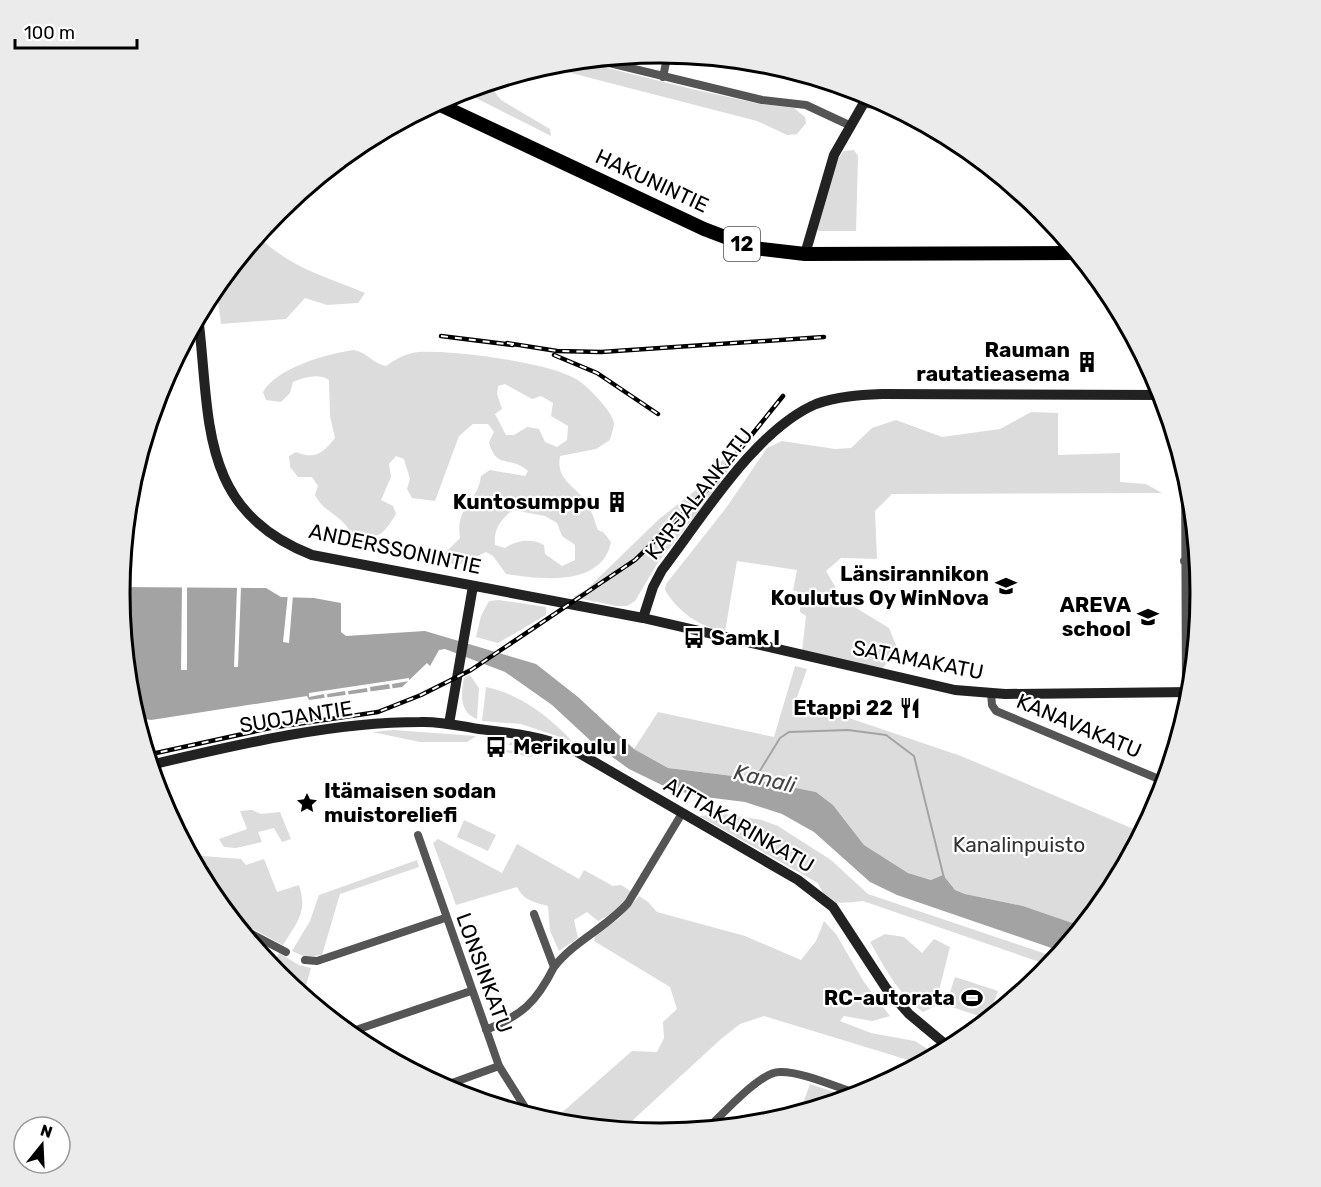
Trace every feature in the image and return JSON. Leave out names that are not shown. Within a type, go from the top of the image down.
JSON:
[{"type":"highway","name":"HAKUNINTIE","points":[[447,108],[733,241],[770,252],[805,254],[1066,253]]},
{"type":"main road","points":[[805,254],[825,178],[849,125],[863,104]]},
{"type":"main road","name":"ANDERSSONINTIE","points":[[200,330],[208,416],[221,473],[233,495],[252,517],[276,538],[312,555],[644,618]]},
{"type":"main road","name":"KARJALANKATU","points":[[644,618],[662,570],[747,460],[787,421],[818,403],[845,397],[883,394],[1153,395]]},
{"type":"main road","points":[[449,724],[473,586]]},
{"type":"main road","name":"SATAMAKATU","points":[[644,618],[955,690],[991,693],[1182,692]]},
{"type":"main road","name":"SUOJANTIE","points":[[158,763],[251,743],[357,726],[422,721],[449,724]]},
{"type":"main road","name":"AITTAKARINKATU","points":[[449,724],[524,734],[572,749],[681,815],[798,880],[833,907],[886,988],[909,1014],[943,1042]]},
{"type":"street","points":[[663,77],[666,63]]},
{"type":"street","points":[[617,65],[762,100],[806,105],[849,125]]},
{"type":"street","points":[[1185,514],[1187,651]]},
{"type":"street","points":[[1184,561],[1190,561]]},
{"type":"street","name":"KANAVAKATU","points":[[991,693],[992,705],[996,711],[1158,779]]},
{"type":"street","points":[[486,1030],[526,1010],[563,955],[618,914],[628,903],[681,815]]},
{"type":"street","name":"LONSINKATU","points":[[418,835],[445,918],[499,1066],[524,1106]]},
{"type":"street","points":[[534,914],[554,968]]},
{"type":"street","points":[[305,960],[317,961],[445,918]]},
{"type":"street","points":[[257,937],[286,952]]},
{"type":"street","points":[[358,1029],[471,991]]},
{"type":"street","points":[[454,1082],[499,1066]]},
{"type":"street","points":[[716,1121],[758,1083],[778,1071],[792,1073],[846,1090]]},
{"type":"green space","points":[[602,67],[760,104],[794,108],[805,117],[806,123],[797,134],[787,135],[757,121],[566,72]]},
{"type":"green space","points":[[493,90],[501,100],[550,129],[551,136],[474,97]]},
{"type":"green space","points":[[854,150],[858,156],[856,231],[819,231],[816,229],[837,160],[844,151]]},
{"type":"green space","points":[[264,242],[296,264],[365,293],[358,303],[327,305],[305,298],[286,319],[221,324],[218,301]]},
{"type":"green space","points":[[359,351],[386,366],[401,357],[419,352],[476,355],[544,367],[580,382],[609,412],[614,423],[613,429],[610,440],[596,449],[560,456],[559,464],[563,476],[589,506],[598,530],[603,532],[611,542],[605,557],[595,567],[582,574],[551,578],[506,574],[493,556],[486,552],[458,565],[448,563],[444,554],[460,538],[461,518],[476,492],[481,476],[490,470],[525,476],[528,471],[496,456],[489,442],[494,432],[488,424],[473,424],[459,436],[435,501],[412,498],[407,489],[410,479],[404,459],[396,456],[389,464],[391,477],[381,500],[393,506],[396,514],[378,535],[367,536],[351,533],[342,521],[318,501],[315,495],[318,486],[312,477],[298,477],[290,467],[289,456],[296,452],[308,455],[318,454],[335,438],[330,416],[329,380],[316,376],[293,382],[290,393],[281,402],[266,400],[263,392],[270,383],[291,369],[318,358]],"holes":[[[505,384],[532,399],[541,396],[553,403],[551,416],[568,426],[567,440],[557,447],[545,442],[539,429],[527,427],[514,435],[506,435],[495,414],[502,409],[497,394],[498,386]],[[513,510],[545,516],[557,523],[562,536],[575,545],[575,560],[562,566],[545,554],[544,545],[535,541],[519,542],[505,548],[495,545],[495,534],[499,525]]]},
{"type":"green space","points":[[1031,412],[1058,413],[1058,455],[1120,453],[1120,482],[1146,484],[1162,493],[892,494],[875,511],[877,559],[841,558],[826,571],[843,600],[889,628],[898,650],[881,670],[802,651],[806,616],[800,612],[801,593],[793,590],[797,570],[737,561],[725,632],[690,617],[665,590],[666,584],[726,508],[767,448],[782,441],[835,449],[851,448],[872,428],[896,420],[942,437],[1000,429]]},
{"type":"green space","points":[[728,454],[735,460],[712,495],[659,561],[635,601],[627,606],[616,606],[573,597],[586,590],[658,520],[696,490]]},
{"type":"green space","points":[[499,600],[546,607],[546,615],[498,643],[476,637],[481,616],[489,601]]},
{"type":"green space","name":"Kanalinpuisto","points":[[795,666],[807,669],[796,700],[961,756],[1135,830],[1102,888],[1075,924],[1023,906],[965,894],[955,890],[943,876],[931,880],[908,873],[864,845],[833,805],[816,792],[741,777],[668,768],[634,749],[658,712],[774,737]]},
{"type":"green space","points":[[470,675],[479,688],[477,719],[467,712],[463,702],[464,678]]},
{"type":"green space","points":[[486,687],[510,695],[533,707],[572,741],[521,724],[482,721]]},
{"type":"green space","points":[[393,730],[476,736],[467,742],[420,742],[372,732]]},
{"type":"green space","points":[[514,740],[538,742],[543,748],[508,745]]},
{"type":"green space","points":[[492,749],[543,753],[544,754],[529,757]]},
{"type":"green space","points":[[252,810],[261,814],[280,812],[291,839],[282,842],[274,828],[258,832],[262,842],[236,848],[224,847],[219,839],[247,829],[240,811]]},
{"type":"green space","points":[[725,814],[762,820],[778,826],[831,860],[868,894],[1049,955],[1042,963],[863,901],[836,902],[827,897],[818,883],[699,816]]},
{"type":"green space","points":[[464,820],[496,835],[488,851],[457,837]]},
{"type":"green space","points":[[438,839],[502,873],[517,844],[579,879],[584,870],[613,886],[621,885],[632,892],[617,911],[598,921],[587,912],[574,920],[578,938],[559,951],[550,931],[548,906],[526,898],[517,887],[456,905],[433,843]]},
{"type":"green space","points":[[199,856],[241,859],[246,865],[264,859],[277,892],[299,885],[302,910],[297,923],[283,945],[249,927],[219,888]]},
{"type":"green space","points":[[417,860],[419,867],[340,894],[322,955],[305,957],[292,951],[310,921],[319,895]]},
{"type":"green space","points":[[639,896],[657,912],[745,936],[801,960],[816,941],[824,921],[836,934],[864,982],[890,1016],[872,1021],[844,1016],[840,1021],[871,1033],[915,1041],[930,1051],[911,1061],[764,1016],[740,1024],[721,1039],[630,1123],[560,1114],[632,1051],[657,1052],[664,1038],[663,1022],[677,1009],[670,987],[594,941],[596,934],[620,918]]},
{"type":"green space","points":[[885,934],[904,937],[922,953],[934,939],[950,947],[935,1006],[923,1012],[906,997],[893,980],[870,942]]},
{"type":"green space","points":[[279,953],[299,965],[311,968],[306,987],[285,969],[276,959]]},
{"type":"green space","name":"RC-autorata","points":[[955,977],[998,991],[993,1006],[980,1016],[946,1005]]},
{"type":"green space","points":[[810,1084],[838,1093],[831,1096],[802,1105]]},
{"type":"shaded area","points":[[130,587],[266,588],[281,597],[314,598],[341,603],[341,632],[346,636],[425,631],[536,664],[578,697],[634,749],[668,768],[741,777],[816,792],[833,805],[864,845],[908,873],[931,880],[943,875],[955,890],[965,894],[1023,906],[1075,924],[1054,949],[897,895],[870,882],[814,832],[782,814],[745,802],[697,796],[668,788],[629,769],[593,743],[552,705],[505,672],[445,649],[439,650],[430,666],[427,663],[402,687],[309,700],[307,696],[151,720],[145,719],[140,697],[131,628]]},
{"type":"pier","points":[[182,586],[187,587],[187,670],[181,670]]},
{"type":"pier","points":[[237,587],[241,587],[238,667],[234,667]]},
{"type":"pier","points":[[288,594],[293,595],[289,643],[283,642]]},
{"type":"pier","points":[[409,678],[409,681],[392,684],[393,692],[389,684],[370,687],[371,695],[368,695],[367,688],[348,691],[349,698],[346,698],[345,691],[327,694],[328,701],[325,701],[324,694],[309,697],[309,693]]},
{"type":"waterway","name":"Kanali","points":[[753,782],[780,738],[789,732],[848,730],[886,735],[914,756],[944,878]]},
{"type":"railway","points":[[441,336],[513,345]]},
{"type":"railway","points":[[507,343],[557,351],[601,352],[824,337]]},
{"type":"railway","points":[[554,355],[597,373],[658,414]]},
{"type":"railway","points":[[155,753],[270,728],[378,712],[421,695],[471,670],[635,560],[708,489],[783,396]]},
{"type":"place","name":"Rauman rautatieasema","points":[[1087,362]]},
{"type":"place","name":"Kuntosumppu","points":[[617,502]]},
{"type":"place","name":"Länsirannikon Koulutus Oy WinNova","points":[[1006,586]]},
{"type":"place","name":"AREVA school","points":[[1148,617]]},
{"type":"place","name":"Samk I","points":[[694,638]]},
{"type":"place","name":"Etappi 22","points":[[910,708]]},
{"type":"place","name":"Merikoulu I","points":[[496,747]]},
{"type":"place","name":"Itämaisen sodan muistoreliefi","points":[[307,803]]},
{"type":"place","name":"RC-autorata","points":[[972,998]]}]
